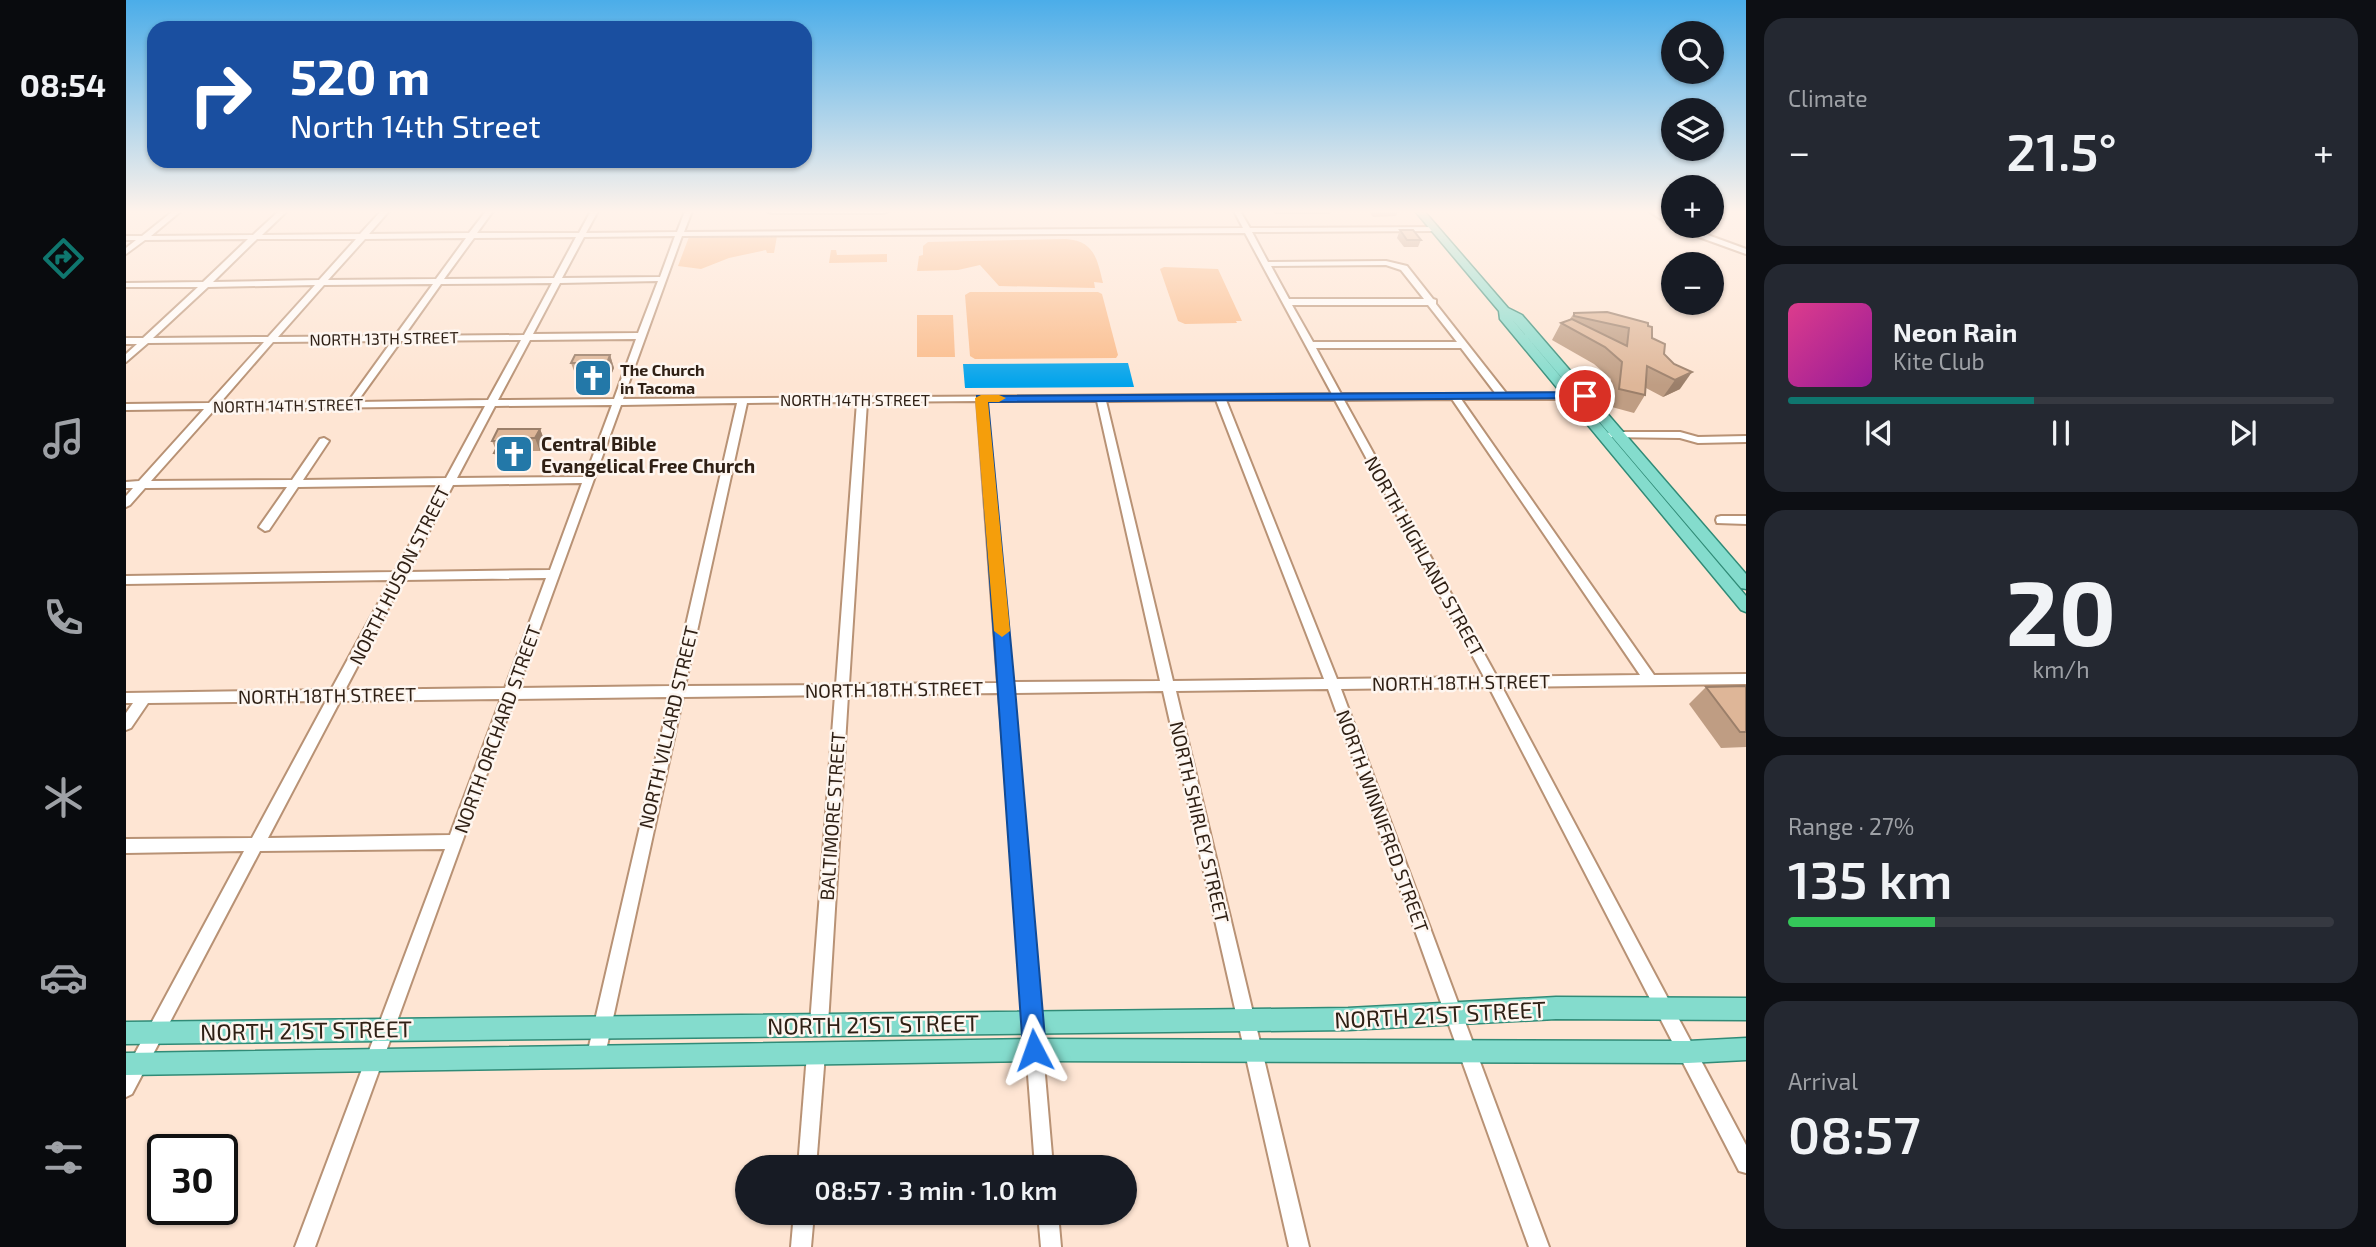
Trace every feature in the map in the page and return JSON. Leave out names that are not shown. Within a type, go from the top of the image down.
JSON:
[{"type":"main road","points":[[1469,269],[1504,310],[1518,317],[1585,396],[1746,606]]},
{"type":"main road","points":[[1504,310],[1504,317],[1590,421],[1621,445],[1746,584]]},
{"type":"main road","name":"NORTH 21ST STREET","points":[[126,1032],[1247,1020],[1454,1015],[1556,1008],[1746,1009]]},
{"type":"main road","name":"NORTH 21ST STREET","points":[[132,1063],[1034,1050],[1688,1052],[1746,1049]]},
{"type":"street","points":[[126,359],[221,269]]},
{"type":"street","points":[[126,503],[333,269]]},
{"type":"street","points":[[351,404],[447,269]]},
{"type":"street","name":"NORTH HUSON STREET","points":[[126,1088],[132,1063],[156,1032],[563,269]]},
{"type":"street","name":"NORTH ORCHARD STREET","points":[[305,1247],[667,269]]},
{"type":"street","name":"NORTH HIGHLAND STREET","points":[[1268,269],[1493,682],[1746,1164]]},
{"type":"street","points":[[1405,269],[1411,273],[1503,396]]},
{"type":"street","points":[[126,285],[663,279]]},
{"type":"street","points":[[1286,303],[1433,302]]},
{"type":"street","name":"NORTH 13TH STREET","points":[[126,341],[642,336]]},
{"type":"street","points":[[1310,345],[1465,345]]},
{"type":"street","name":"NORTH 14TH STREET","points":[[126,407],[981,398],[1585,396]]},
{"type":"street","points":[[1455,397],[1650,680]]},
{"type":"street","points":[[981,398],[1007,688],[1043,1155]]},
{"type":"street","name":"NORTH SHIRLEY STREET","points":[[1101,398],[1299,1247]]},
{"type":"street","name":"NORTH WINNIFRED STREET","points":[[1220,398],[1333,684],[1539,1247]]},
{"type":"street","name":"BALTIMORE STREET","points":[[819,1024],[862,399]]},
{"type":"street","name":"NORTH VILLARD STREET","points":[[596,1055],[743,400]]},
{"type":"street","points":[[1590,421],[1621,445],[1746,439]]},
{"type":"street","points":[[265,527],[324,441]]},
{"type":"street","points":[[126,485],[589,480]]},
{"type":"street","points":[[1721,520],[1746,520]]},
{"type":"street","points":[[126,580],[225,584],[398,575],[554,574]]},
{"type":"street","name":"NORTH 18TH STREET","points":[[126,698],[1746,679]]},
{"type":"street","points":[[126,723],[144,698]]},
{"type":"street","points":[[126,846],[455,842]]},
{"type":"street","points":[[808,1155],[816,1054]]},
{"type":"street","points":[[801,1247],[803,1225]]},
{"type":"street","points":[[1049,1225],[1051,1247]]},
{"type":"shaded area","points":[[917,269],[962,269],[958,270]]},
{"type":"shaded area","points":[[984,269],[1099,269],[1103,283],[1094,282],[1095,288],[999,286]]},
{"type":"shaded area","points":[[1160,269],[1218,269],[1242,321],[1185,324],[1178,321]]},
{"type":"shaded area","points":[[970,292],[1098,292],[1102,294],[1118,355],[1116,358],[975,359],[970,356],[965,295]]},
{"type":"shaded area","points":[[917,315],[953,315],[955,357],[917,357]]},
{"type":"water","points":[[1128,363],[1134,387],[965,388],[963,364]]},
{"type":"building","points":[[1607,312],[1648,323],[1648,326],[1652,327],[1652,338],[1665,344],[1664,354],[1674,364],[1692,372],[1675,380],[1647,366],[1645,395],[1619,389],[1622,362],[1605,347],[1561,323],[1572,319],[1627,346],[1629,328],[1574,316],[1574,313]]},
{"type":"building","points":[[575,355],[610,355],[607,363],[602,363],[597,375],[584,375],[586,370],[577,370],[577,363],[571,363]]},
{"type":"building","points":[[498,429],[540,429],[535,438],[518,438],[511,453],[494,453],[500,441],[492,441]]},
{"type":"building","points":[[1746,686],[1746,732],[1740,732],[1706,687]]},
{"type":"slow traffic","points":[[999,398],[981,398],[1002,631]]},
{"type":"place","name":"The Church in Tacoma","points":[[593,378]]},
{"type":"place","name":"Central Bible Evangelical Free Church","points":[[514,454]]},
{"type":"route","points":[[1034,1050],[1007,688],[981,398],[1585,396]]}]
